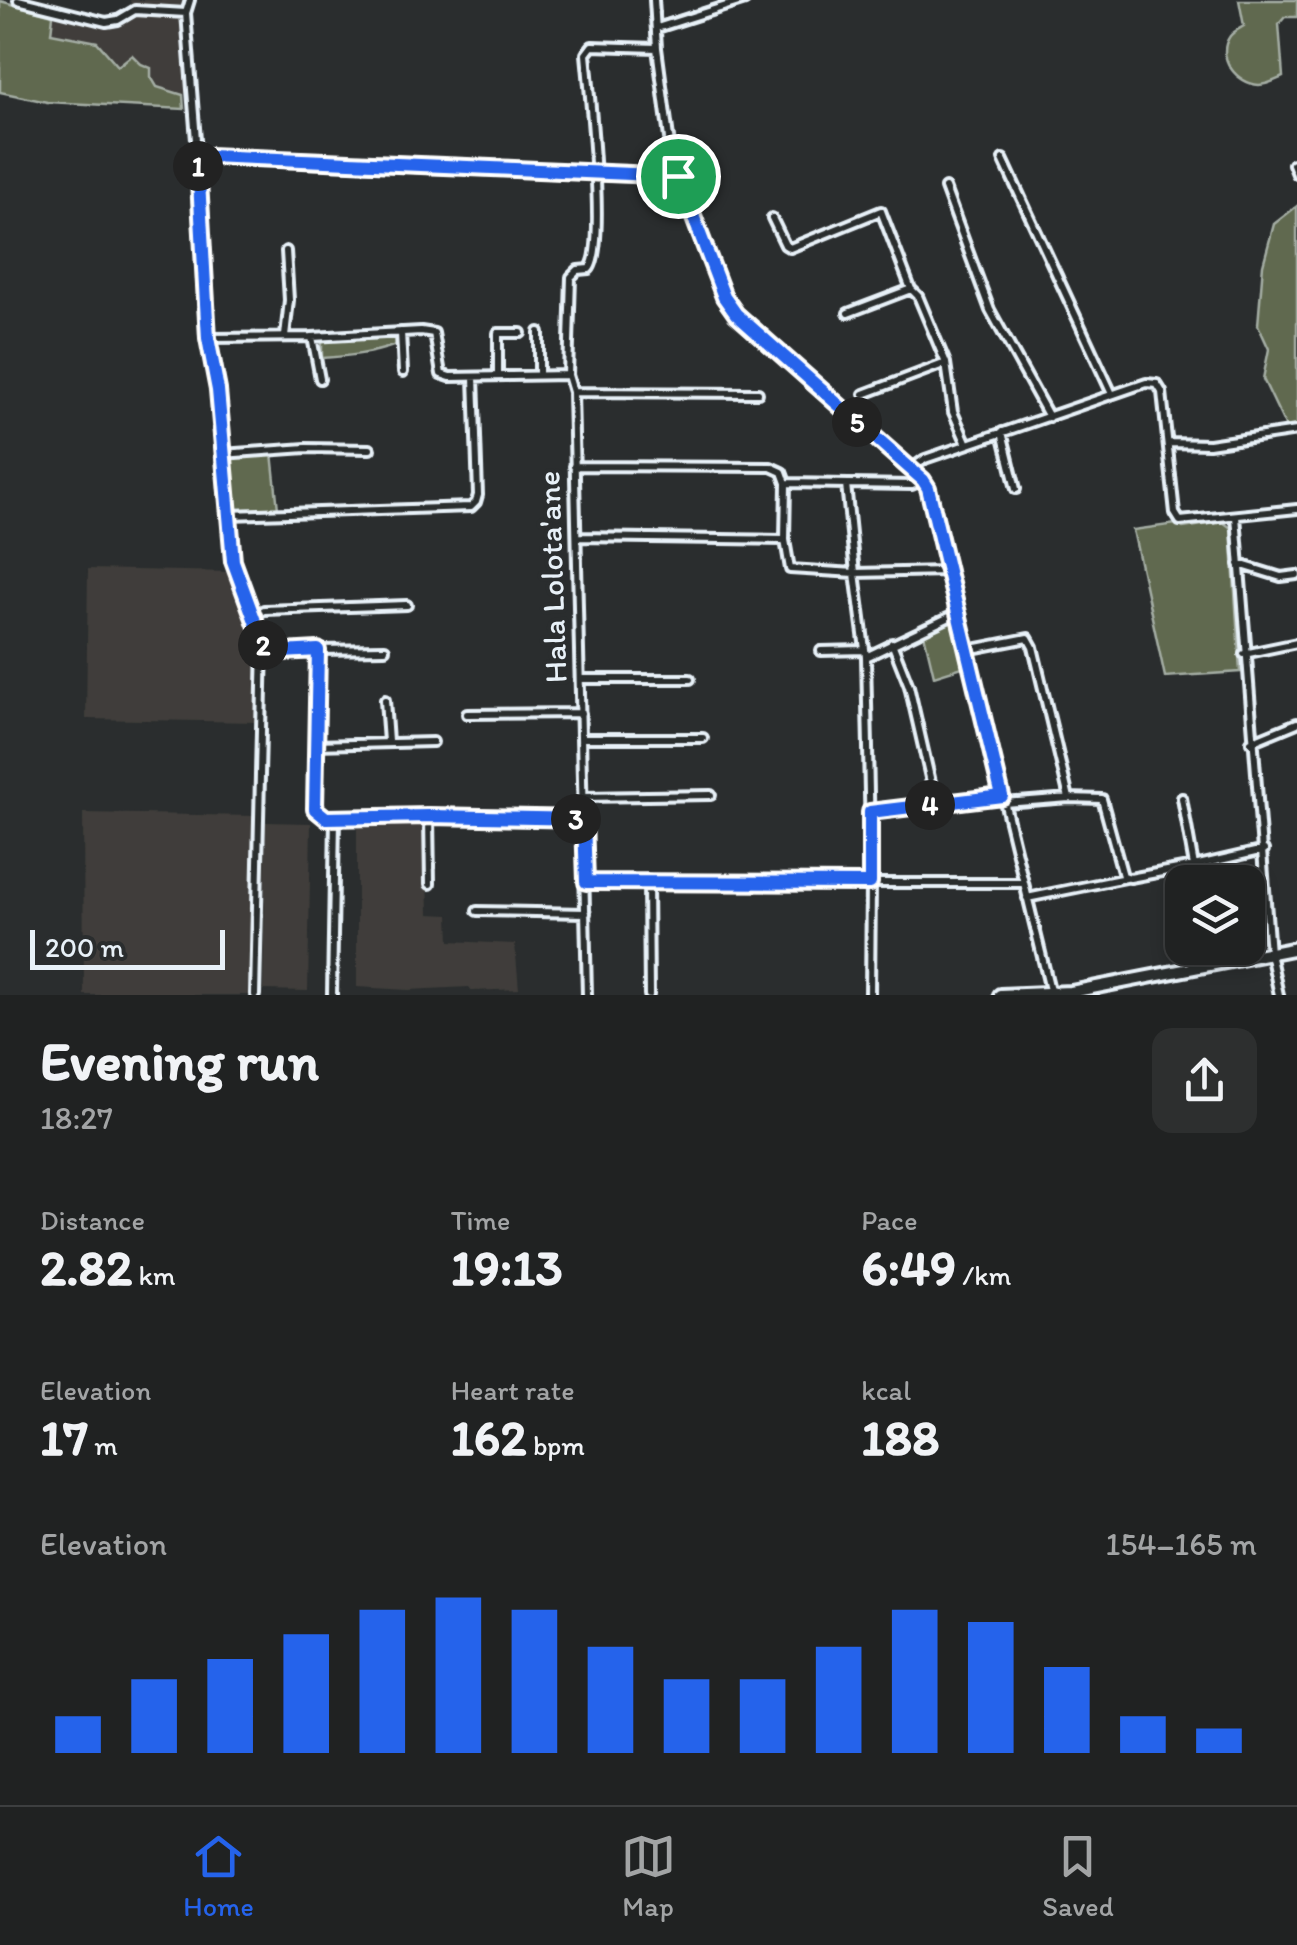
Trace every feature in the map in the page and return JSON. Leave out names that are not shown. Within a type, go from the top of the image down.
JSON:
[{"type":"main road","points":[[1265,954],[1297,948]]},
{"type":"main road","points":[[1000,995],[1108,990],[1208,965]]},
{"type":"street","points":[[18,0],[106,22],[142,10],[186,13]]},
{"type":"street","points":[[190,0],[186,13],[198,152],[202,158]]},
{"type":"street","points":[[654,0],[671,153],[724,297],[736,314],[928,488],[1052,994]]},
{"type":"street","points":[[657,28],[745,0]]},
{"type":"street","points":[[596,174],[586,54],[592,46],[657,48]]},
{"type":"street","points":[[202,158],[678,176]]},
{"type":"street","points":[[202,158],[198,164],[208,338],[218,390],[236,572],[264,653],[256,995]]},
{"type":"street","points":[[1003,158],[1112,394]]},
{"type":"street","points":[[1294,164],[1297,174]]},
{"type":"street","name":"Hala Lolota'ane","points":[[587,995],[573,392],[568,375],[571,277],[594,264],[596,174]]},
{"type":"street","points":[[944,188],[990,310],[1050,417]]},
{"type":"street","points":[[772,218],[790,248],[881,211],[946,362],[954,412],[967,444]]},
{"type":"street","points":[[285,336],[290,300],[286,251]]},
{"type":"street","points":[[848,313],[912,289]]},
{"type":"street","points":[[401,332],[403,372]]},
{"type":"street","points":[[539,332],[539,375]]},
{"type":"street","points":[[208,338],[434,333],[441,374],[450,378],[568,375]]},
{"type":"street","points":[[498,375],[498,333],[521,334]]},
{"type":"street","points":[[312,338],[320,379]]},
{"type":"street","points":[[864,394],[946,362]]},
{"type":"street","points":[[229,515],[471,506],[478,495],[474,377]]},
{"type":"street","points":[[911,469],[926,459],[1146,382],[1158,384],[1162,392],[1175,512],[1180,521],[1297,509]]},
{"type":"street","points":[[573,392],[758,393]]},
{"type":"street","points":[[1168,444],[1209,444],[1297,430]]},
{"type":"street","points":[[1002,432],[1016,490]]},
{"type":"street","points":[[222,454],[370,448]]},
{"type":"street","points":[[574,466],[772,467],[782,472],[786,483],[790,569],[947,571]]},
{"type":"street","points":[[786,483],[912,485],[923,480]]},
{"type":"street","points":[[846,484],[866,653],[870,995]]},
{"type":"street","points":[[1236,516],[1251,742],[1264,850],[1270,953],[1279,995]]},
{"type":"street","points":[[577,538],[786,540]]},
{"type":"street","points":[[1239,564],[1281,577],[1297,575]]},
{"type":"street","points":[[254,616],[264,610],[407,605]]},
{"type":"street","points":[[821,650],[866,653],[958,613]]},
{"type":"street","points":[[967,650],[1028,638],[1069,798]]},
{"type":"street","points":[[892,643],[908,686],[936,804]]},
{"type":"street","points":[[1244,654],[1297,643]]},
{"type":"street","points":[[264,653],[385,649]]},
{"type":"street","points":[[318,650],[315,809],[320,816],[584,819]]},
{"type":"street","points":[[581,679],[690,679]]},
{"type":"street","points":[[386,700],[388,742]]},
{"type":"street","points":[[467,714],[581,713]]},
{"type":"street","points":[[1251,742],[1297,723]]},
{"type":"street","points":[[582,738],[703,738]]},
{"type":"street","points":[[315,745],[433,742]]},
{"type":"street","points":[[584,797],[711,795]]},
{"type":"street","points":[[1182,798],[1194,865]]},
{"type":"street","points":[[870,812],[1003,800],[1102,799],[1121,872],[1128,878]]},
{"type":"street","points":[[429,816],[430,884]]},
{"type":"street","points":[[332,995],[335,818]]},
{"type":"street","points":[[1198,865],[1264,850]]},
{"type":"street","points":[[1026,898],[1165,871]]},
{"type":"street","points":[[648,881],[649,995]]},
{"type":"street","points":[[586,882],[1022,883]]},
{"type":"street","points":[[477,911],[586,913]]},
{"type":"shaded area","points":[[130,0],[186,0],[180,6],[184,26],[183,95],[157,87],[151,77],[118,66],[51,33],[53,15],[117,28],[134,17]]},
{"type":"shaded area","points":[[88,569],[232,572],[258,642],[257,722],[86,719]]},
{"type":"shaded area","points":[[83,813],[256,816],[254,995],[84,995]]},
{"type":"shaded area","points":[[424,821],[429,914],[449,915],[450,941],[515,944],[519,989],[357,987],[357,822]]},
{"type":"shaded area","points":[[266,822],[311,823],[308,991],[263,990]]},
{"type":"green space","points":[[1239,0],[1297,0],[1297,17],[1285,17],[1279,24],[1283,77],[1259,85],[1243,80],[1231,68],[1226,44],[1244,26]]},
{"type":"green space","points":[[0,1],[53,15],[51,33],[97,42],[118,66],[132,55],[151,68],[157,87],[183,95],[184,109],[47,102],[0,92]]},
{"type":"green space","points":[[1297,206],[1297,435],[1290,436],[1263,379],[1269,349],[1258,325],[1263,265],[1274,224]]},
{"type":"green space","points":[[396,336],[396,345],[387,348],[322,358],[322,339]]},
{"type":"green space","points":[[272,453],[278,509],[236,511],[227,459]]},
{"type":"green space","points":[[1223,522],[1231,528],[1240,672],[1165,677],[1133,530]]},
{"type":"green space","points":[[955,616],[969,665],[934,676],[923,630]]},
{"type":"route","points":[[209,156],[678,176],[724,297],[736,314],[928,488],[1002,796],[870,812],[870,883],[586,882],[584,819],[320,816],[315,809],[318,650],[264,653],[233,561],[218,390],[208,338],[198,164],[209,156]]}]
